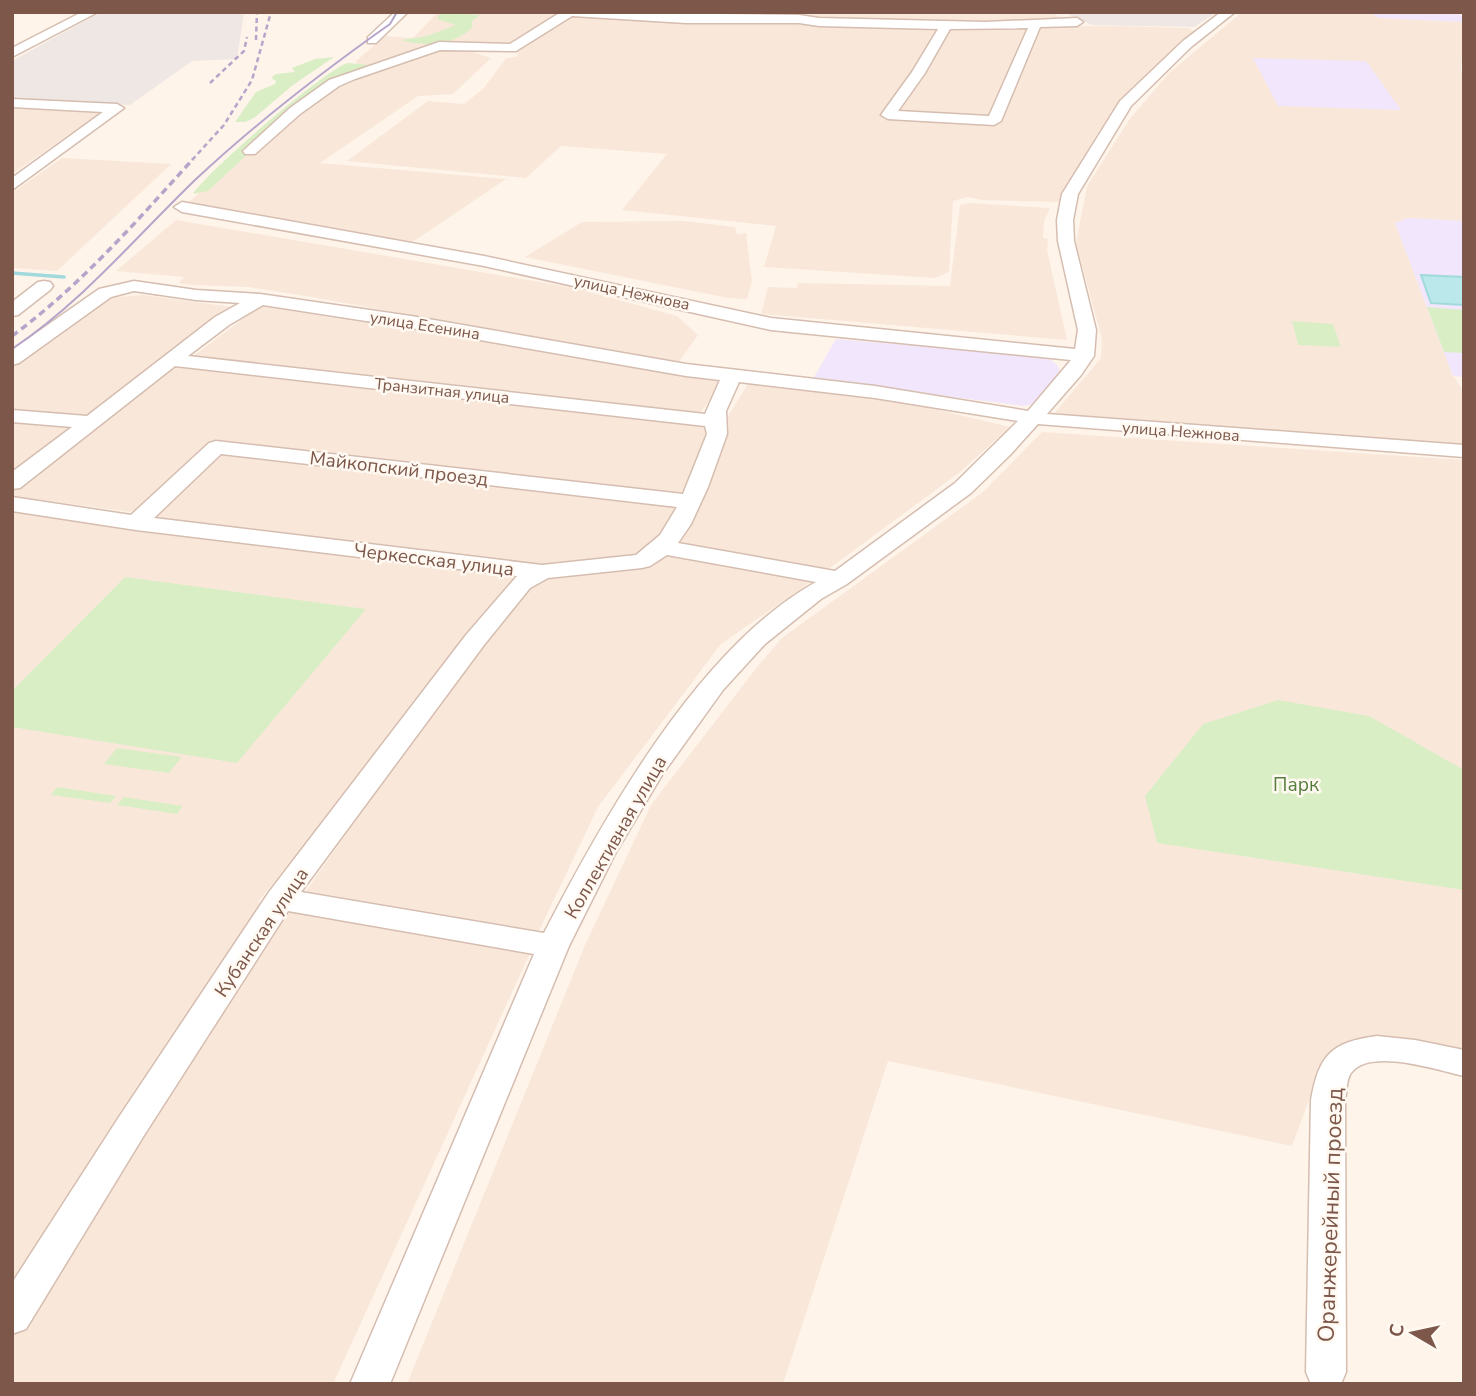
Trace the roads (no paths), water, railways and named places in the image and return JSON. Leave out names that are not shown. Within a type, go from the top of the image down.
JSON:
[{"type":"street","points":[[12,52],[92,12]]},
{"type":"street","points":[[372,40],[402,12]]},
{"type":"street","points":[[250,151],[295,111],[334,83],[350,76],[439,46],[512,48],[569,12],[686,19],[799,19],[819,22],[944,21],[1035,25],[1077,22]]},
{"type":"street","points":[[1084,356],[1087,330],[1069,262],[1065,220],[1070,194],[1125,104],[1187,44],[1229,12]]},
{"type":"street","points":[[944,21],[918,73],[888,115],[994,121],[1035,25]]},
{"type":"street","points":[[12,103],[117,108],[12,185]]},
{"type":"street","name":"улица Нежнова","points":[[182,207],[484,261],[771,324],[1084,356]]},
{"type":"street","points":[[12,312],[44,286]]},
{"type":"street","name":"улица Есенина","points":[[116,289],[134,286],[196,295],[260,299],[732,376]]},
{"type":"street","points":[[12,359],[97,298],[116,289]]},
{"type":"street","points":[[12,483],[171,360],[236,312],[260,299]]},
{"type":"street","name":"Коллективная улица","points":[[370,1384],[553,946],[600,855],[650,772],[713,684],[757,639],[812,594],[839,579],[963,488],[1034,418],[1084,356]]},
{"type":"street","name":"Транзитная улица","points":[[171,360],[713,421]]},
{"type":"street","points":[[732,376],[716,407],[713,421],[717,434],[691,502],[664,547],[839,579]]},
{"type":"street","name":"улица Нежнова","points":[[732,376],[861,390],[1034,418],[1130,428],[1464,451]]},
{"type":"street","points":[[12,416],[90,422]]},
{"type":"street","name":"Майкопский проезд","points":[[136,523],[216,447],[691,502]]},
{"type":"street","name":"Черкесская улица","points":[[12,504],[136,523],[542,572],[642,561],[654,556],[664,547]]},
{"type":"street","name":"Кубанская улица","points":[[12,1317],[131,1127],[280,900],[475,640],[522,583],[542,572]]},
{"type":"street","points":[[280,900],[553,946]]},
{"type":"street","name":"Оранжерейный проезд","points":[[1326,1372],[1328,1100],[1335,1068],[1354,1052],[1390,1048],[1464,1063]]},
{"type":"water","points":[[1421,275],[1464,277],[1464,305],[1431,303]]},
{"type":"waterway","points":[[12,273],[64,277]]},
{"type":"tram line","points":[[12,349],[38,331],[85,290],[218,159],[290,99],[390,24],[397,12]]},
{"type":"railway","points":[[256,40],[257,12]]},
{"type":"railway","points":[[192,160],[224,125],[252,80],[271,12]]},
{"type":"railway","points":[[210,83],[244,51],[247,37]]},
{"type":"railway","points":[[12,336],[85,274],[193,159]]},
{"type":"park label","name":"Парк","points":[[1296,784]]}]
